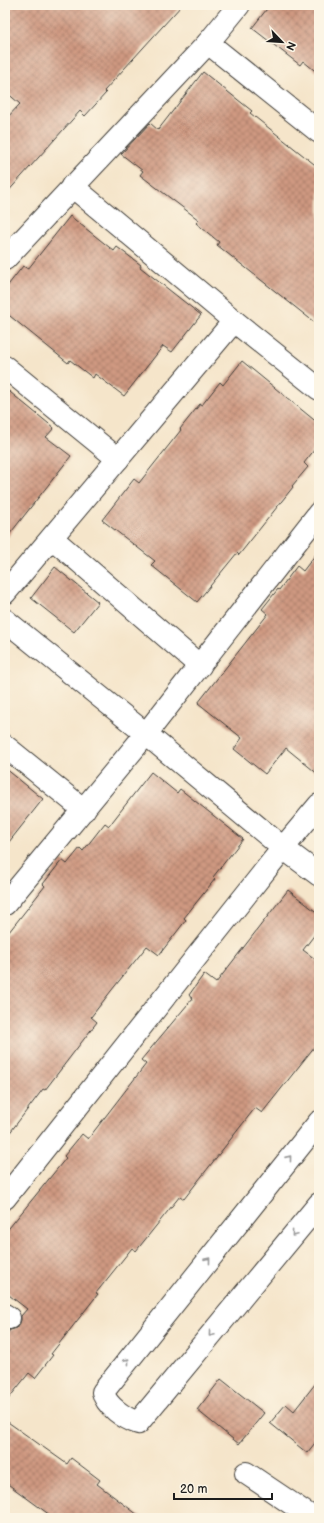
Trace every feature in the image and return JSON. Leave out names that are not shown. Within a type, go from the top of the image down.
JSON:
[{"type":"street","points":[[5,258],[208,43],[239,5]]},
{"type":"street","points":[[208,43],[319,132]]},
{"type":"street","points":[[72,186],[234,321],[319,389]]},
{"type":"street","points":[[5,593],[234,321]]},
{"type":"street","points":[[5,367],[118,458]]},
{"type":"street","points":[[5,904],[146,734],[319,513]]},
{"type":"street","points":[[52,538],[200,666]]},
{"type":"street","points":[[5,620],[146,734],[283,848],[319,875]]},
{"type":"street","points":[[5,746],[84,810]]},
{"type":"street","points":[[5,1198],[283,848],[319,805]]},
{"type":"street","points":[[319,1122],[103,1392],[104,1397],[112,1406],[129,1420],[138,1422],[319,1204]]},
{"type":"street","points":[[246,1473],[314,1518],[319,1512]]},
{"type":"building","points":[[5,5],[182,5],[104,91],[106,93],[85,116],[80,111],[5,195],[5,120],[20,104],[5,91]]},
{"type":"building","points":[[270,5],[319,5],[319,74],[303,61],[300,65],[252,28]]},
{"type":"building","points":[[203,72],[252,111],[250,113],[319,168],[319,326],[217,245],[219,242],[196,223],[199,220],[140,175],[143,171],[121,154],[150,123],[158,130]]},
{"type":"building","points":[[70,216],[114,251],[117,247],[141,265],[140,267],[201,315],[172,352],[163,346],[124,396],[95,374],[93,378],[70,360],[68,363],[5,312],[5,289],[23,266],[28,269]]},
{"type":"building","points":[[242,361],[319,424],[319,444],[304,463],[308,467],[292,486],[293,487],[239,555],[237,553],[197,602],[151,565],[155,561],[102,520],[134,479],[139,483],[200,404],[202,405],[220,382],[223,385]]},
{"type":"building","points":[[5,388],[54,428],[46,437],[71,456],[5,540]]},
{"type":"building","points":[[319,550],[319,775],[286,748],[265,774],[234,749],[242,738],[198,703],[268,614],[262,609],[297,566],[303,571]]},
{"type":"building","points":[[55,567],[98,602],[74,632],[31,598]]},
{"type":"building","points":[[5,768],[43,799],[5,847]]},
{"type":"building","points":[[151,772],[177,793],[180,789],[243,839],[213,877],[215,879],[184,918],[186,920],[159,955],[147,946],[111,991],[91,1017],[97,1022],[5,1139],[5,937],[45,886],[43,884],[62,860],[67,864],[80,848],[83,851],[105,823],[109,826]]},
{"type":"building","points":[[288,890],[319,914],[319,929],[303,950],[319,962],[319,1041],[262,1113],[255,1108],[184,1199],[180,1196],[136,1251],[132,1248],[96,1293],[98,1294],[51,1354],[53,1355],[35,1378],[29,1373],[5,1403],[5,1337],[10,1330],[19,1326],[21,1316],[27,1309],[5,1292],[5,1233],[66,1158],[64,1156],[82,1134],[88,1139],[146,1064],[141,1060],[193,998],[189,995],[204,974],[216,983]]},
{"type":"building","points":[[221,1379],[264,1413],[239,1444],[197,1410]]},
{"type":"building","points":[[319,1379],[319,1438],[307,1453],[270,1423],[286,1404],[294,1411]]},
{"type":"building","points":[[5,1420],[67,1464],[71,1458],[100,1480],[97,1484],[142,1518],[54,1518],[5,1482]]}]
